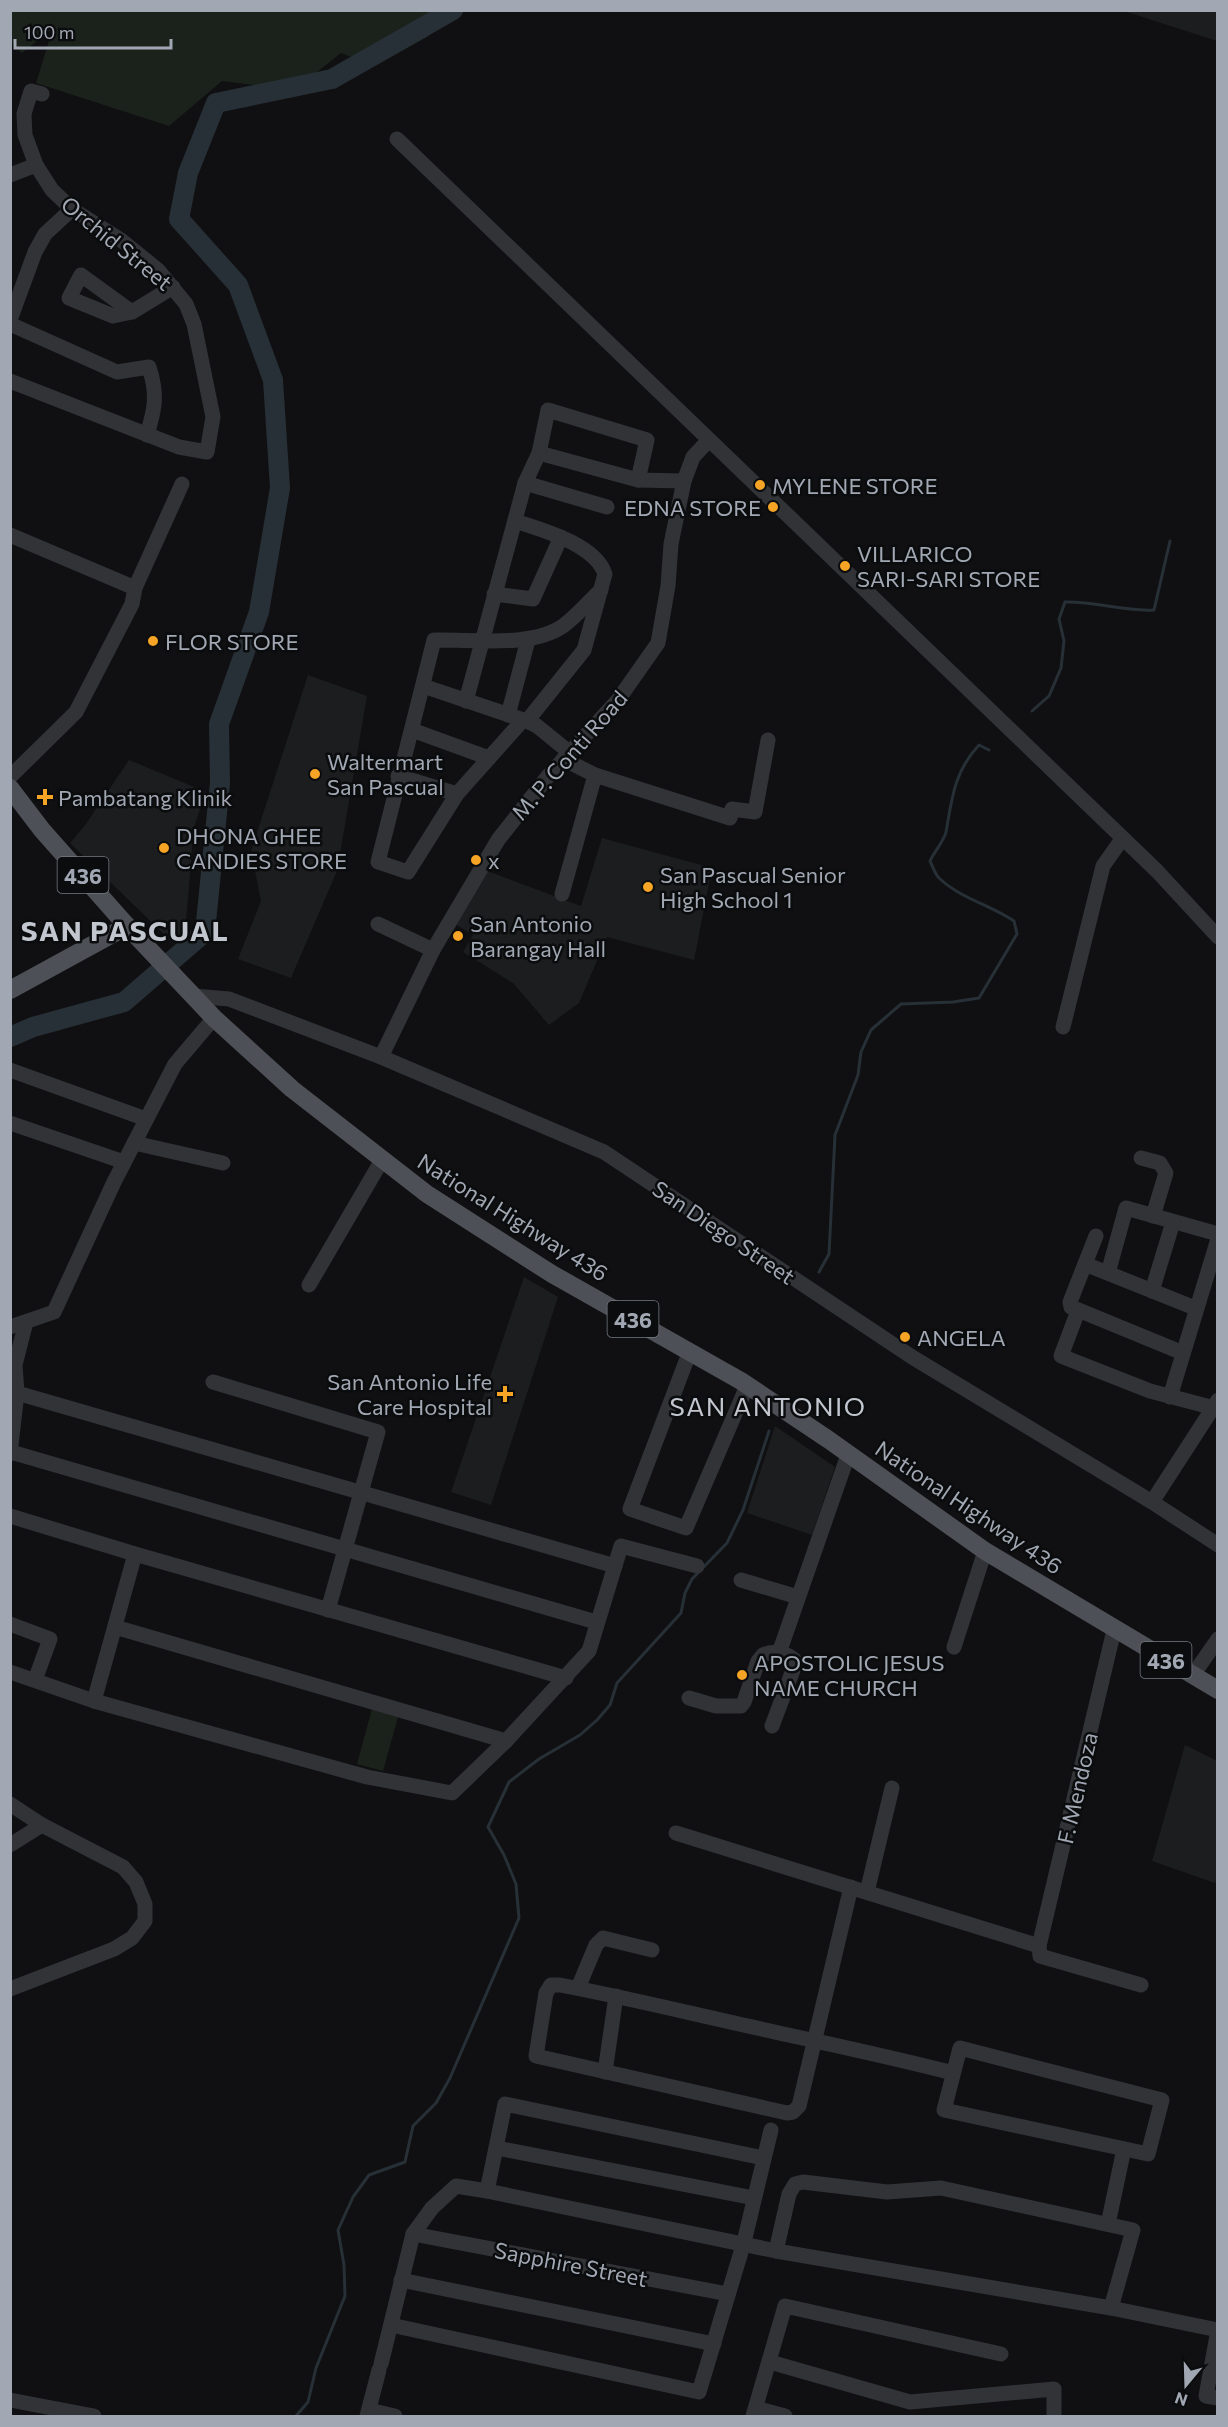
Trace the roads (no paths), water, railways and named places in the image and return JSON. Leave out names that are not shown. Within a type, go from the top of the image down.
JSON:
[{"type":"main road","name":"National Highway 436","points":[[10,788],[42,830],[127,926],[214,1018],[292,1089],[427,1194],[552,1274],[690,1351],[747,1386],[985,1551],[1218,1690]]},
{"type":"main road","points":[[10,990],[127,926]]},
{"type":"street","name":"Orchid Street","points":[[10,381],[179,447],[207,452],[213,417],[194,324],[186,304],[158,270],[121,240],[72,209],[52,190],[36,165],[25,135],[24,114],[31,91],[42,94]]},
{"type":"street","points":[[397,139],[1156,872],[1218,936]]},
{"type":"street","points":[[10,176],[36,165]]},
{"type":"street","points":[[72,209],[45,234],[35,252],[10,322],[117,372],[149,367],[156,388],[155,407],[147,435]]},
{"type":"street","points":[[132,312],[173,287]]},
{"type":"street","points":[[466,701],[525,483],[539,453],[548,410],[647,440],[638,480]]},
{"type":"street","name":"M. P. Conti Road","points":[[381,1057],[433,950],[498,840],[566,755],[618,699],[658,643],[668,586],[671,544],[684,481],[693,457],[709,440]]},
{"type":"street","points":[[539,453],[638,480],[684,481]]},
{"type":"street","points":[[525,483],[607,507]]},
{"type":"street","points":[[10,777],[76,712],[132,604],[135,588],[182,484]]},
{"type":"street","points":[[514,521],[561,537],[597,559],[602,565],[604,574],[601,590],[584,650],[519,719],[457,794],[408,872],[378,862],[434,639],[528,640],[548,634],[564,625],[601,590]]},
{"type":"street","points":[[10,535],[135,588]]},
{"type":"street","points":[[494,594],[533,599],[561,537]]},
{"type":"street","points":[[519,719],[528,640]]},
{"type":"street","points":[[423,686],[537,726],[566,755],[595,775],[730,818],[732,809],[755,812],[768,740]]},
{"type":"street","points":[[412,730],[489,758]]},
{"type":"street","points":[[562,894],[595,775]]},
{"type":"street","points":[[398,776],[457,794]]},
{"type":"street","points":[[1063,1027],[1103,866],[1122,839]]},
{"type":"street","points":[[378,924],[433,950]]},
{"type":"street","name":"San Diego Street","points":[[194,996],[229,999],[381,1057],[604,1152],[912,1357],[1152,1502],[1218,1545]]},
{"type":"street","points":[[10,1327],[54,1312],[124,1162],[175,1064],[214,1018]]},
{"type":"street","points":[[10,1070],[146,1119]]},
{"type":"street","points":[[10,1124],[124,1162]]},
{"type":"street","points":[[134,1143],[223,1163]]},
{"type":"street","points":[[1142,1158],[1160,1163],[1166,1173],[1153,1216]]},
{"type":"street","points":[[309,1284],[382,1160]]},
{"type":"street","points":[[1108,1274],[1126,1208],[1218,1236],[1170,1397]]},
{"type":"street","points":[[1152,1291],[1173,1221]]},
{"type":"street","points":[[1096,1236],[1070,1302],[1071,1307],[1183,1353]]},
{"type":"street","points":[[1085,1264],[1196,1308]]},
{"type":"street","points":[[1078,1311],[1062,1356],[1170,1397],[1216,1406],[1152,1502]]},
{"type":"street","points":[[26,1322],[15,1365],[17,1393],[11,1453],[596,1622]]},
{"type":"street","points":[[690,1351],[630,1509],[686,1528],[747,1386]]},
{"type":"street","points":[[213,1382],[378,1432],[328,1610]]},
{"type":"street","points":[[17,1393],[615,1566]]},
{"type":"street","points":[[779,1653],[848,1455]]},
{"type":"street","points":[[10,1516],[566,1678]]},
{"type":"street","points":[[10,1672],[94,1701],[367,1777],[452,1793],[506,1741],[589,1651],[621,1546],[697,1566]]},
{"type":"street","points":[[954,1647],[985,1551]]},
{"type":"street","points":[[94,1701],[135,1554]]},
{"type":"street","points":[[741,1580],[798,1597]]},
{"type":"street","points":[[10,1624],[50,1639],[35,1680]]},
{"type":"street","points":[[115,1627],[506,1741]]},
{"type":"street","name":"F. Mendoza","points":[[1039,1946],[1114,1630]]},
{"type":"street","points":[[1193,1675],[1218,1639]]},
{"type":"street","points":[[689,1698],[716,1706],[741,1706],[758,1661],[763,1655],[779,1653],[791,1657],[796,1662],[772,1726]]},
{"type":"street","points":[[867,1892],[892,1788]]},
{"type":"street","points":[[10,1804],[42,1825],[123,1867],[136,1882],[146,1904],[144,1921],[132,1938],[114,1949],[10,1989]]},
{"type":"street","points":[[10,1845],[42,1825]]},
{"type":"street","points":[[676,1833],[1039,1946],[1040,1956],[1141,1985]]},
{"type":"street","points":[[850,1887],[814,2041],[799,2106],[793,2112],[786,2113],[536,2056],[548,1989],[551,1985],[560,1985],[616,1996],[814,2041],[953,2073]]},
{"type":"street","points":[[578,1989],[596,1945],[603,1938],[652,1950]]},
{"type":"street","points":[[605,2072],[616,1996]]},
{"type":"street","points":[[960,2048],[1162,2100],[1148,2154],[1124,2149],[944,2110],[960,2048]]},
{"type":"street","points":[[487,2191],[505,2104],[763,2158]]},
{"type":"street","points":[[390,2325],[699,2392],[744,2242],[771,2130]]},
{"type":"street","points":[[497,2148],[754,2198]]},
{"type":"street","points":[[1108,2224],[1124,2149]]},
{"type":"street","points":[[776,2251],[789,2194],[795,2184],[803,2182],[887,2192],[941,2188],[1133,2230],[1112,2308]]},
{"type":"street","points":[[395,2416],[368,2413],[413,2234],[432,2208],[456,2187],[487,2191],[744,2242],[776,2251],[1112,2308],[1218,2330],[1206,2396],[1218,2398]]},
{"type":"street","name":"Sapphire Street","points":[[413,2234],[728,2294]]},
{"type":"street","points":[[401,2280],[714,2344]]},
{"type":"street","points":[[785,2416],[754,2412],[785,2306],[1001,2354]]},
{"type":"street","points":[[770,2362],[910,2402],[1054,2390],[1054,2416]]},
{"type":"street","points":[[10,2400],[94,2416]]},
{"type":"waterway","points":[[10,1037],[33,1027],[124,1002],[205,932],[220,783],[219,724],[259,612],[280,488],[273,380],[238,285],[179,219],[188,173],[216,103],[332,79],[453,10]]},
{"type":"waterway","points":[[1032,711],[1049,696],[1061,668],[1064,641],[1059,619],[1065,602],[1154,610],[1170,541]]},
{"type":"waterway","points":[[819,1272],[829,1254],[835,1135],[858,1075],[861,1052],[871,1030],[901,1004],[953,1002],[979,998],[1017,934],[1014,921],[947,885],[938,876],[930,861],[945,835],[952,797],[964,765],[979,745],[989,750]]},
{"type":"waterway","points":[[296,2416],[308,2402],[316,2368],[345,2296],[344,2265],[338,2230],[353,2197],[369,2175],[405,2162],[413,2126],[436,2103],[450,2078],[519,1918],[516,1884],[504,1855],[488,1827],[509,1782],[539,1759],[580,1735],[597,1720],[610,1705],[617,1683],[681,1613],[685,1593],[692,1579],[727,1543],[743,1510],[769,1431]]},
{"type":"place","name":"MYLENE STORE","points":[[760,485]]},
{"type":"place","name":"EDNA STORE","points":[[773,507]]},
{"type":"place","name":"VILLARICO SARI-SARI STORE","points":[[845,566]]},
{"type":"place","name":"FLOR STORE","points":[[153,641]]},
{"type":"place","name":"Waltermart San Pascual","points":[[315,774]]},
{"type":"place","name":"Pambatang Klinik","points":[[45,797]]},
{"type":"place","name":"DHONA GHEE CANDIES STORE","points":[[164,848]]},
{"type":"place","name":"x","points":[[476,860]]},
{"type":"place","name":"San Pascual Senior High School 1","points":[[648,887]]},
{"type":"place","name":"San Antonio Barangay Hall","points":[[458,936]]},
{"type":"place","name":"ANGELA","points":[[905,1337]]},
{"type":"place","name":"San Antonio Life Care Hospital","points":[[505,1394]]},
{"type":"place","name":"APOSTOLIC JESUS NAME CHURCH","points":[[742,1675]]},
{"type":"district","name":"SAN PASCUAL","points":[[125,930]]},
{"type":"district","name":"SAN ANTONIO","points":[[768,1405]]}]
